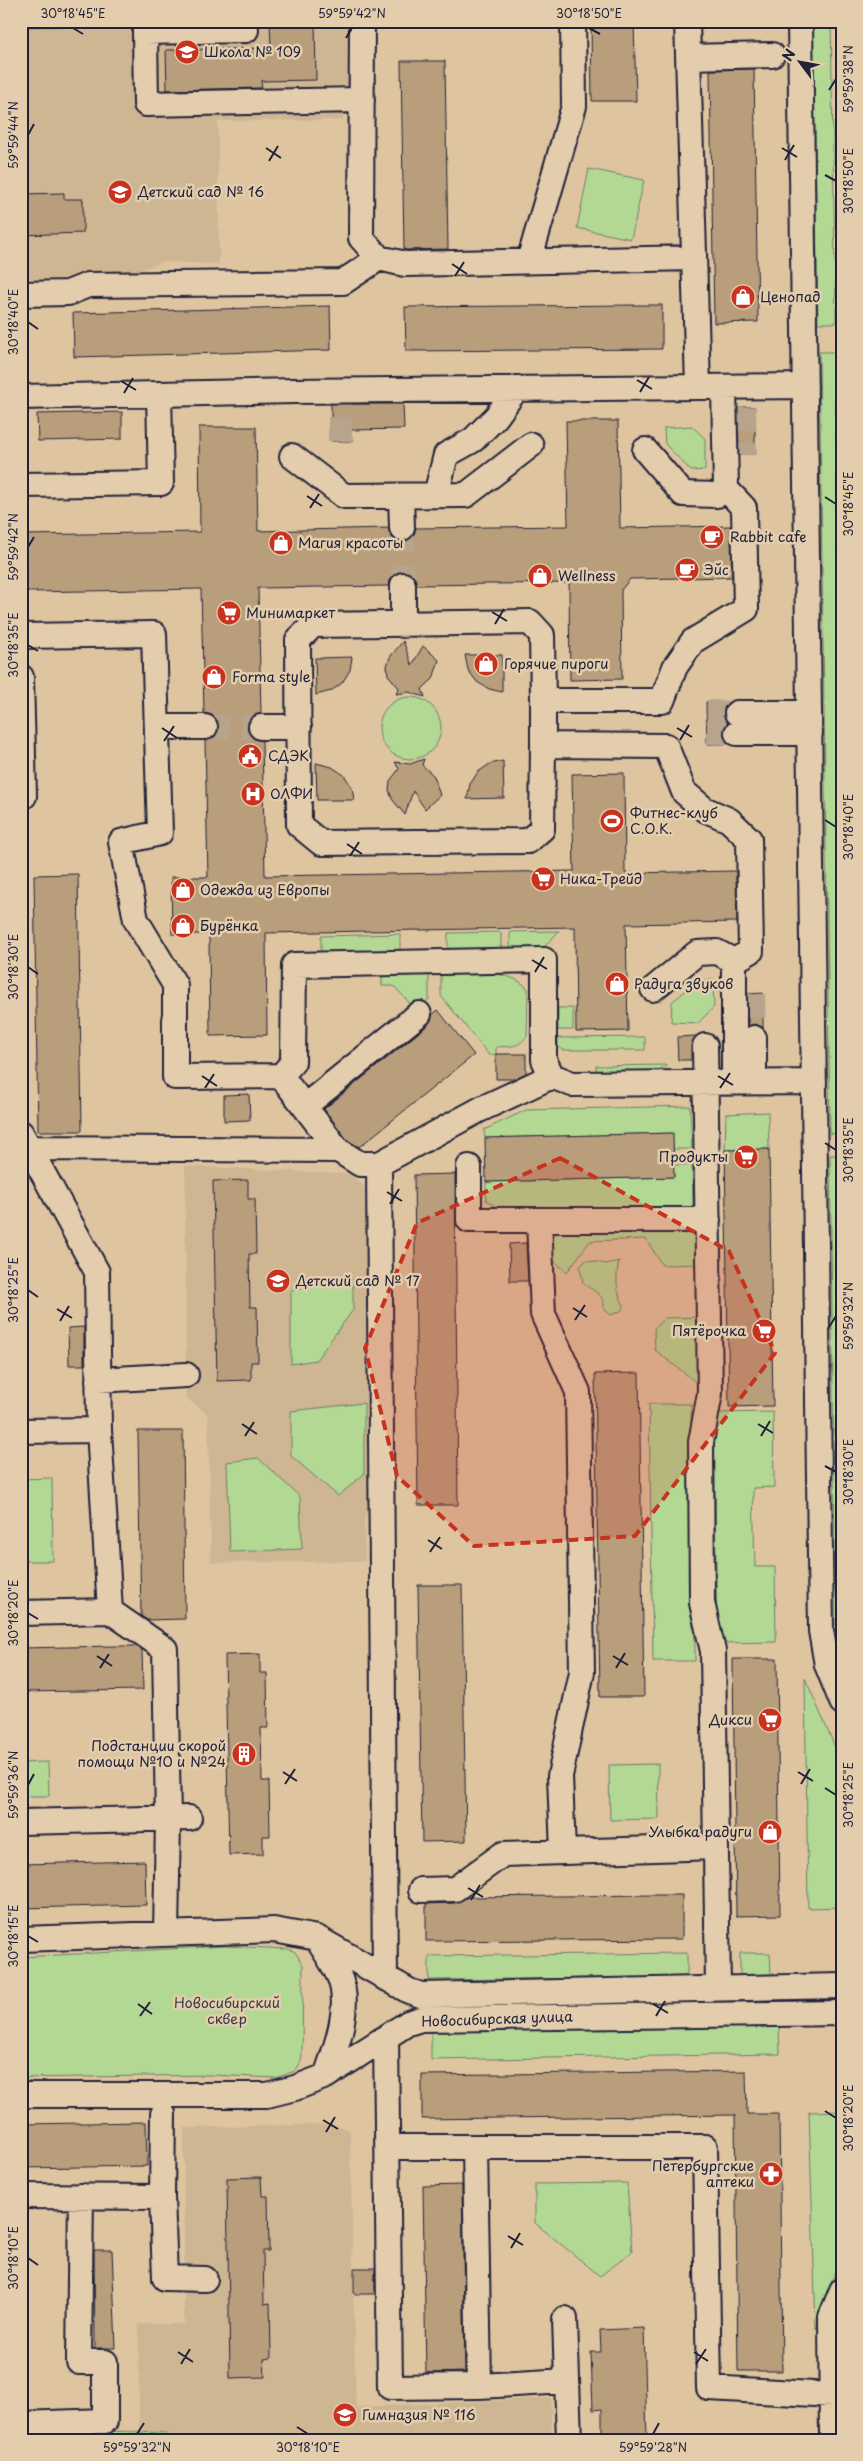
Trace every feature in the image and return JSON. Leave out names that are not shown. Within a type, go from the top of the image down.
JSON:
[{"type":"street","points":[[245,21],[246,30],[145,32],[146,104],[362,100]]},
{"type":"street","points":[[362,21],[361,238],[379,258],[405,264],[694,258]]},
{"type":"street","points":[[529,261],[574,106],[573,21]]},
{"type":"street","points":[[687,21],[698,387]]},
{"type":"street","points":[[800,21],[821,1631],[827,1666],[842,1702]]},
{"type":"street","points":[[688,57],[772,55]]},
{"type":"street","points":[[21,294],[68,293],[88,285],[343,282],[379,258]]},
{"type":"street","points":[[21,397],[159,394],[340,397],[517,388],[698,387],[737,394],[805,386]]},
{"type":"street","points":[[436,495],[446,455],[473,440],[496,417],[517,388]]},
{"type":"street","points":[[21,485],[161,483],[159,394]]},
{"type":"street","points":[[645,450],[683,494],[717,495],[726,489],[737,394]]},
{"type":"street","points":[[292,456],[344,496],[466,495],[531,445]]},
{"type":"street","points":[[543,702],[662,701],[675,667],[692,641],[746,609],[744,508],[726,489]]},
{"type":"street","points":[[401,496],[402,528]]},
{"type":"street","points":[[403,585],[403,624]]},
{"type":"street","points":[[530,622],[542,635],[542,829],[528,841],[321,843],[299,825],[298,640],[313,625],[403,624],[530,622]]},
{"type":"street","points":[[21,636],[154,634],[160,832],[122,842],[136,920],[176,985],[175,1077],[281,1076],[293,1062],[294,965],[544,960],[544,1060],[552,1076],[572,1084],[814,1082]]},
{"type":"street","points":[[21,677],[24,796],[21,796]]},
{"type":"street","points":[[737,722],[809,723]]},
{"type":"street","points":[[157,727],[205,727]]},
{"type":"street","points":[[261,727],[299,727]]},
{"type":"street","points":[[543,745],[666,746],[684,792],[704,809],[729,820],[749,839],[751,951],[734,961]]},
{"type":"street","points":[[653,989],[697,953],[717,952],[734,961]]},
{"type":"street","points":[[734,961],[744,1082]]},
{"type":"street","points":[[305,1106],[419,1014]]},
{"type":"street","points":[[744,1082],[754,1038]]},
{"type":"street","points":[[706,1046],[710,1397],[701,1442],[702,1595],[712,1651],[718,1988]]},
{"type":"street","points":[[281,1076],[338,1150],[360,1164],[379,1164],[481,1109],[552,1076]]},
{"type":"street","points":[[25,1141],[338,1150]]},
{"type":"street","points":[[25,1141],[97,1272],[99,1430],[110,1611]]},
{"type":"street","points":[[379,1164],[385,1978]]},
{"type":"street","points":[[469,1167],[469,1220],[708,1220]]},
{"type":"street","points":[[539,1220],[543,1314],[578,1392],[582,1672],[560,1776],[563,1852]]},
{"type":"street","points":[[98,1380],[186,1375]]},
{"type":"street","points":[[21,1431],[99,1430]]},
{"type":"street","points":[[21,1613],[110,1611],[164,1649],[178,1819],[166,1934]]},
{"type":"street","points":[[21,1822],[178,1819]]},
{"type":"street","points":[[421,1890],[456,1889],[503,1854],[716,1847]]},
{"type":"street","name":"Новосибирская улица","points":[[21,1939],[274,1930],[317,1938],[409,1992],[420,1995],[842,1986]]},
{"type":"street","points":[[317,1938],[340,1978],[343,2003],[340,2035],[326,2076]]},
{"type":"street","name":"Новосибирская улица","points":[[21,2095],[267,2095],[295,2088],[326,2076],[408,2023],[421,2019],[842,2012]]},
{"type":"street","points":[[386,2038],[390,2386],[479,2386],[567,2381]]},
{"type":"street","points":[[164,2114],[162,2197],[165,2278],[205,2280]]},
{"type":"street","points":[[388,2147],[705,2147],[709,2388],[832,2394]]},
{"type":"street","points":[[475,2147],[479,2386]]},
{"type":"street","points":[[21,2196],[162,2197]]},
{"type":"street","points":[[21,2424],[105,2421],[106,2362],[79,2362],[81,2196]]},
{"type":"street","points":[[832,2440],[831,2317],[842,2290]]},
{"type":"street","points":[[565,2320],[569,2440]]},
{"type":"highlighted area","points":[[560,1158],[729,1251],[775,1353],[635,1536],[474,1546],[397,1476],[365,1348],[417,1223]]},
{"type":"shaded area","points":[[21,21],[351,21],[352,84],[343,101],[343,120],[218,121],[219,264],[162,262],[120,277],[21,280]]},
{"type":"shaded area","name":"Детский сад № 17","points":[[185,1166],[349,1174],[368,1190],[375,1507],[364,1516],[365,1561],[211,1563],[208,1415],[186,1398]]},
{"type":"shaded area","points":[[332,2124],[350,2130],[356,2407],[551,2398],[552,2440],[75,2440],[78,2431],[139,2430],[139,2324],[184,2324],[184,2128]]},
{"type":"green space","points":[[21,21],[106,21],[106,26],[21,27]]},
{"type":"green space","points":[[813,21],[831,21],[836,323],[818,323]]},
{"type":"green space","points":[[589,169],[644,180],[631,239],[577,228]]},
{"type":"green space","points":[[819,352],[835,352],[842,796],[842,1133],[830,1134]]},
{"type":"green space","points":[[692,426],[705,439],[705,470],[691,471],[665,444],[664,428]]},
{"type":"green space","points":[[410,697],[427,702],[432,706],[436,711],[441,728],[436,745],[432,750],[427,754],[410,759],[393,754],[388,750],[384,745],[379,728],[384,711],[388,706],[393,702]]},
{"type":"green space","points":[[559,931],[542,949],[510,949],[510,932]]},
{"type":"green space","points":[[501,932],[501,949],[448,950],[448,933]]},
{"type":"green space","points":[[400,934],[400,951],[321,953],[321,936]]},
{"type":"green space","points":[[488,973],[510,977],[520,982],[528,989],[527,1036],[524,1040],[521,1043],[509,1046],[496,1047],[496,1054],[489,1055],[441,996],[441,974]]},
{"type":"green space","points":[[429,974],[429,999],[416,1010],[394,986],[382,986],[382,975]]},
{"type":"green space","points":[[698,980],[713,980],[714,1007],[698,1023],[671,1022],[672,1002]]},
{"type":"green space","points":[[558,1008],[573,1008],[573,1030],[558,1030]]},
{"type":"green space","points":[[645,1037],[645,1050],[563,1050],[558,1046],[558,1038]]},
{"type":"green space","points":[[668,1065],[655,1072],[596,1073],[596,1066]]},
{"type":"green space","points":[[690,1106],[692,1149],[673,1149],[672,1133],[485,1138],[484,1130],[526,1110]]},
{"type":"green space","points":[[768,1112],[769,1149],[725,1150],[726,1114]]},
{"type":"green space","points":[[830,1155],[842,1155],[842,1654],[836,1624]]},
{"type":"green space","points":[[673,1165],[692,1165],[693,1208],[521,1211],[501,1210],[486,1200],[486,1182],[674,1177]]},
{"type":"green space","points":[[546,1224],[702,1224],[702,1264],[662,1265],[646,1239],[590,1241],[567,1272],[546,1254]]},
{"type":"green space","points":[[586,1260],[606,1264],[619,1261],[617,1283],[624,1305],[621,1311],[611,1315],[604,1309],[603,1299],[598,1293],[583,1283],[580,1267]]},
{"type":"green space","points":[[353,1279],[353,1310],[316,1360],[291,1364],[291,1291]]},
{"type":"green space","points":[[703,1317],[705,1389],[655,1350],[654,1329],[664,1318]]},
{"type":"green space","points":[[364,1403],[364,1474],[338,1496],[291,1456],[291,1411]]},
{"type":"green space","points":[[649,1404],[691,1404],[695,1661],[653,1661]]},
{"type":"green space","points":[[773,1412],[774,1487],[753,1488],[755,1567],[775,1567],[776,1642],[717,1643],[714,1413]]},
{"type":"green space","points":[[258,1458],[300,1497],[302,1549],[230,1552],[227,1462]]},
{"type":"green space","points":[[52,1478],[53,1561],[21,1561],[21,1479]]},
{"type":"green space","points":[[805,1678],[842,1763],[842,1907],[808,1908]]},
{"type":"green space","points":[[48,1762],[49,1796],[21,1796],[21,1763]]},
{"type":"green space","points":[[658,1764],[659,1819],[610,1820],[609,1765]]},
{"type":"green space","name":"Новосибирский сквер","points":[[224,1946],[289,1949],[295,1952],[303,1965],[302,2054],[301,2062],[295,2071],[276,2078],[211,2075],[21,2078],[21,1957]]},
{"type":"green space","points":[[687,1953],[687,1977],[429,1980],[429,1956]]},
{"type":"green space","points":[[740,1953],[770,1953],[771,1976],[740,1976]]},
{"type":"green space","points":[[779,2026],[780,2054],[431,2060],[431,2032]]},
{"type":"green space","points":[[842,2111],[842,2250],[816,2329],[809,2112]]},
{"type":"green space","points":[[627,2183],[632,2252],[600,2276],[535,2223],[535,2184]]},
{"type":"green space","points":[[102,2431],[167,2433],[167,2440],[102,2440]]},
{"type":"building","points":[[270,21],[315,21],[316,80],[261,81],[262,88],[167,90],[166,50],[271,48]]},
{"type":"building","points":[[591,21],[634,21],[636,101],[592,101]]},
{"type":"building","points":[[401,61],[445,61],[448,249],[404,250]]},
{"type":"building","points":[[754,69],[758,322],[714,323],[710,70]]},
{"type":"building","points":[[64,193],[64,199],[83,199],[83,233],[21,235],[21,194]]},
{"type":"building","points":[[662,305],[662,349],[406,351],[405,307]]},
{"type":"building","points":[[330,306],[331,350],[74,357],[73,313]]},
{"type":"building","points":[[331,404],[403,404],[404,429],[351,430],[352,441],[331,441]]},
{"type":"building","points":[[755,407],[755,454],[739,455],[738,408]]},
{"type":"building","points":[[122,412],[122,439],[38,441],[37,414]]},
{"type":"building","points":[[566,421],[618,421],[620,528],[731,526],[732,577],[630,579],[621,590],[622,679],[570,680],[569,583],[417,585],[410,573],[403,571],[391,578],[389,586],[258,588],[261,713],[249,720],[247,727],[254,739],[262,741],[265,876],[574,871],[572,774],[624,773],[625,873],[736,871],[737,922],[626,924],[628,1031],[576,1032],[575,927],[266,933],[267,1035],[210,1036],[209,934],[172,934],[171,877],[208,877],[205,741],[217,734],[219,727],[212,715],[204,713],[201,589],[26,592],[25,535],[200,532],[199,427],[256,427],[258,531],[388,528],[391,536],[402,542],[410,539],[416,528],[568,526]]},
{"type":"building","points":[[403,641],[412,665],[423,646],[439,660],[433,679],[422,689],[425,697],[409,692],[396,694],[399,688],[388,675],[387,666],[390,657]]},
{"type":"building","points":[[465,655],[502,655],[502,692],[489,689],[477,682],[468,670]]},
{"type":"building","points":[[352,657],[350,670],[342,683],[331,691],[316,695],[315,658]]},
{"type":"building","points":[[706,702],[729,702],[723,713],[728,723],[723,733],[729,744],[707,744]]},
{"type":"building","points":[[424,759],[422,765],[434,776],[440,795],[425,809],[413,791],[405,815],[392,799],[389,790],[390,781],[399,769],[395,762],[410,764]]},
{"type":"building","points":[[503,761],[504,798],[467,799],[470,784],[478,772],[490,764]]},
{"type":"building","points":[[316,763],[332,767],[344,775],[352,787],[354,800],[317,800]]},
{"type":"building","points":[[78,874],[82,1131],[38,1131],[34,875]]},
{"type":"building","points":[[763,993],[763,1028],[754,1024],[748,1026],[748,994]]},
{"type":"building","points":[[438,1010],[474,1055],[359,1147],[347,1140],[324,1109],[428,1025],[432,1015]]},
{"type":"building","points":[[696,1036],[691,1046],[691,1060],[678,1060],[677,1037]]},
{"type":"building","points":[[496,1054],[526,1054],[526,1073],[514,1079],[496,1079]]},
{"type":"building","points":[[249,1094],[250,1120],[224,1121],[224,1095]]},
{"type":"building","points":[[673,1133],[674,1177],[486,1182],[485,1138]]},
{"type":"building","points":[[769,1149],[773,1406],[729,1407],[725,1150]]},
{"type":"building","points":[[455,1174],[458,1505],[418,1505],[414,1175]]},
{"type":"building","points":[[248,1180],[248,1199],[255,1199],[256,1254],[249,1254],[250,1307],[257,1307],[258,1362],[251,1362],[251,1380],[217,1381],[213,1181]]},
{"type":"building","points":[[526,1243],[528,1281],[510,1281],[509,1244]]},
{"type":"building","points":[[84,1327],[84,1365],[69,1365],[68,1328]]},
{"type":"building","points":[[639,1373],[644,1697],[600,1697],[595,1374]]},
{"type":"building","points":[[138,1431],[183,1431],[185,1619],[147,1620],[141,1616]]},
{"type":"building","points":[[418,1585],[462,1585],[466,1841],[422,1842]]},
{"type":"building","points":[[136,1646],[142,1650],[143,1690],[21,1692],[21,1648]]},
{"type":"building","name":"Подстанции скорой помощи №10 и №24","points":[[260,1654],[260,1673],[267,1673],[268,1728],[261,1728],[262,1781],[269,1781],[270,1836],[263,1836],[263,1854],[229,1855],[225,1655]]},
{"type":"building","points":[[733,1659],[777,1659],[780,1915],[736,1916]]},
{"type":"building","points":[[145,1861],[146,1905],[21,1908],[21,1864]]},
{"type":"building","points":[[682,1895],[682,1939],[426,1941],[426,1904],[455,1903],[468,1897]]},
{"type":"building","points":[[746,2071],[747,2114],[779,2114],[782,2371],[738,2371],[735,2115],[422,2119],[422,2075]]},
{"type":"building","points":[[146,2122],[147,2166],[21,2168],[21,2124]]},
{"type":"building","points":[[261,2177],[262,2196],[268,2196],[269,2251],[263,2251],[264,2304],[270,2303],[271,2358],[264,2359],[265,2377],[230,2378],[227,2178]]},
{"type":"building","points":[[462,2185],[465,2372],[426,2373],[423,2186]]},
{"type":"building","points":[[94,2250],[112,2250],[116,2348],[95,2348]]},
{"type":"building","points":[[354,2268],[375,2268],[375,2294],[354,2294]]},
{"type":"building","points":[[644,2328],[647,2440],[602,2440],[602,2409],[593,2410],[591,2352],[601,2352],[600,2330]]},
{"type":"tunnel","points":[[340,404],[340,441]]},
{"type":"tunnel","points":[[744,407],[745,455]]},
{"type":"tunnel","points":[[402,528],[403,585]]},
{"type":"tunnel","points":[[707,712],[737,713]]},
{"type":"tunnel","points":[[205,727],[261,727]]},
{"type":"tunnel","points":[[707,732],[737,733]]},
{"type":"tunnel","points":[[753,994],[754,1038]]},
{"type":"place","name":"Школа № 109","points":[[187,52]]},
{"type":"place","name":"Детский сад № 16","points":[[120,192]]},
{"type":"place","name":"Ценопад","points":[[743,297]]},
{"type":"place","name":"Rabbit cafe","points":[[712,537]]},
{"type":"place","name":"Магия красоты","points":[[281,543]]},
{"type":"place","name":"Эйс","points":[[687,570]]},
{"type":"place","name":"Wellness","points":[[540,576]]},
{"type":"place","name":"Минимаркет","points":[[229,613]]},
{"type":"place","name":"Горячие пироги","points":[[486,664]]},
{"type":"place","name":"Forma style","points":[[214,677]]},
{"type":"place","name":"СДЭК","points":[[250,756]]},
{"type":"place","name":"ОЛФИ","points":[[253,794]]},
{"type":"place","name":"Фитнес-клуб С.О.К.","points":[[612,821]]},
{"type":"place","name":"Ника-Трейд","points":[[543,879]]},
{"type":"place","name":"Одежда из Европы","points":[[183,890]]},
{"type":"place","name":"Бурёнка","points":[[183,926]]},
{"type":"place","name":"Радуга звуков","points":[[617,984]]},
{"type":"place","name":"Продукты","points":[[746,1157]]},
{"type":"place","name":"Детский сад № 17","points":[[278,1281]]},
{"type":"place","name":"Пятёрочка","points":[[764,1331]]},
{"type":"place","name":"Дикси","points":[[770,1720]]},
{"type":"place","name":"Подстанции скорой помощи №10 и №24","points":[[244,1754]]},
{"type":"place","name":"Улыбка радуги","points":[[770,1832]]},
{"type":"place","name":"Петербургские аптеки","points":[[771,2174]]},
{"type":"place","name":"Гимназия № 116","points":[[345,2415]]}]
